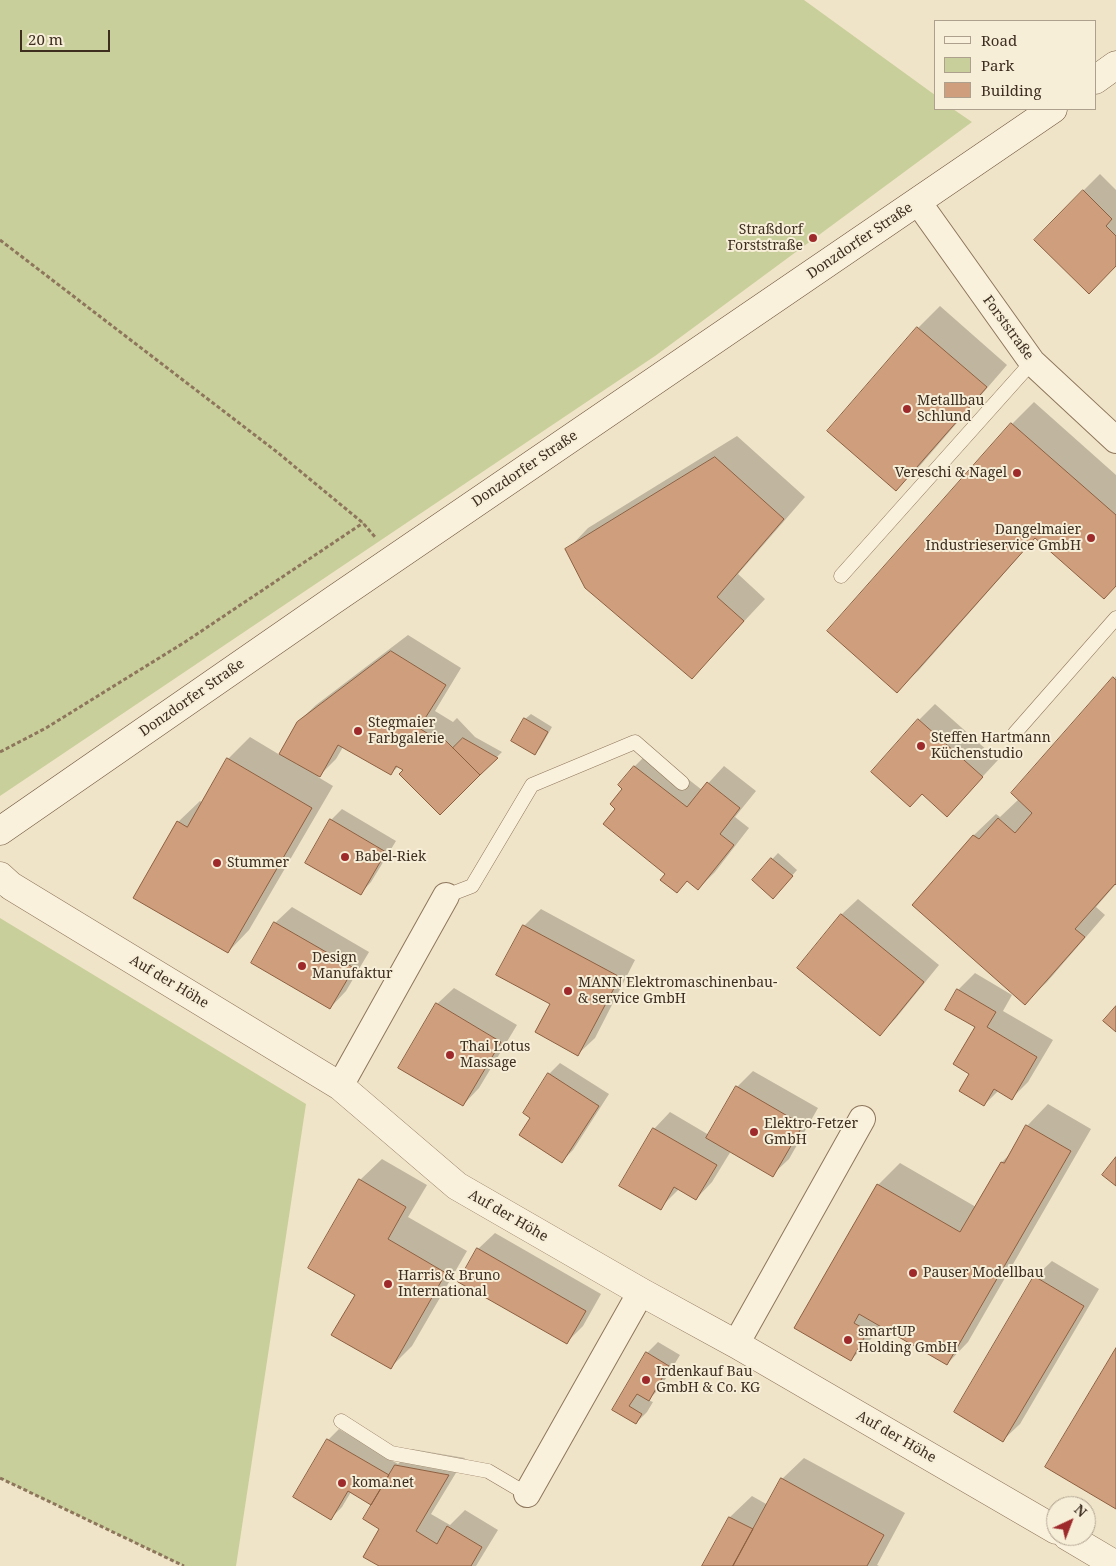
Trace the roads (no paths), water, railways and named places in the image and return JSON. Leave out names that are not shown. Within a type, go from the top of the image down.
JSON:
[{"type":"street","points":[[1096,79],[1116,65]]},
{"type":"street","name":"Donzdorfer Straße","points":[[0,831],[393,558],[1052,110]]},
{"type":"street","name":"Forststraße","points":[[918,202],[1032,362],[1116,440]]},
{"type":"street","name":"Auf der Höhe","points":[[0,876],[11,886],[340,1086],[457,1186],[641,1292],[736,1344],[1046,1524]]},
{"type":"street","points":[[340,1086],[446,896]]},
{"type":"street","points":[[736,1344],[862,1120]]},
{"type":"street","points":[[527,1494],[641,1292]]},
{"type":"street","points":[[1084,1546],[1116,1565]]},
{"type":"lane","points":[[842,576],[1032,362]]},
{"type":"lane","points":[[1015,733],[1116,618]]},
{"type":"lane","points":[[446,896],[472,886],[532,786],[635,742],[682,783]]},
{"type":"lane","points":[[341,1421],[390,1453],[488,1471],[527,1494]]},
{"type":"place","name":"Straßdorf Forststraße","points":[[813,238]]},
{"type":"place","name":"Metallbau Schlund","points":[[907,409]]},
{"type":"place","name":"Vereschi & Nagel","points":[[1017,473]]},
{"type":"place","name":"Dangelmaier Industrieservice GmbH","points":[[1091,538]]},
{"type":"place","name":"Stegmaier Farbgalerie","points":[[358,731]]},
{"type":"place","name":"Steffen Hartmann Küchenstudio","points":[[921,746]]},
{"type":"place","name":"Babel-Riek","points":[[345,857]]},
{"type":"place","name":"Stummer","points":[[217,863]]},
{"type":"place","name":"Design Manufaktur","points":[[302,966]]},
{"type":"place","name":"MANN Elektromaschinenbau- & service GmbH","points":[[568,991]]},
{"type":"place","name":"Thai Lotus Massage","points":[[450,1055]]},
{"type":"place","name":"Elektro-Fetzer GmbH","points":[[754,1132]]},
{"type":"place","name":"Pauser Modellbau","points":[[913,1273]]},
{"type":"place","name":"Harris & Bruno International","points":[[388,1284]]},
{"type":"place","name":"smartUP Holding GmbH","points":[[848,1340]]},
{"type":"place","name":"Irdenkauf Bau GmbH & Co. KG","points":[[646,1380]]},
{"type":"place","name":"koma.net","points":[[342,1483]]}]
